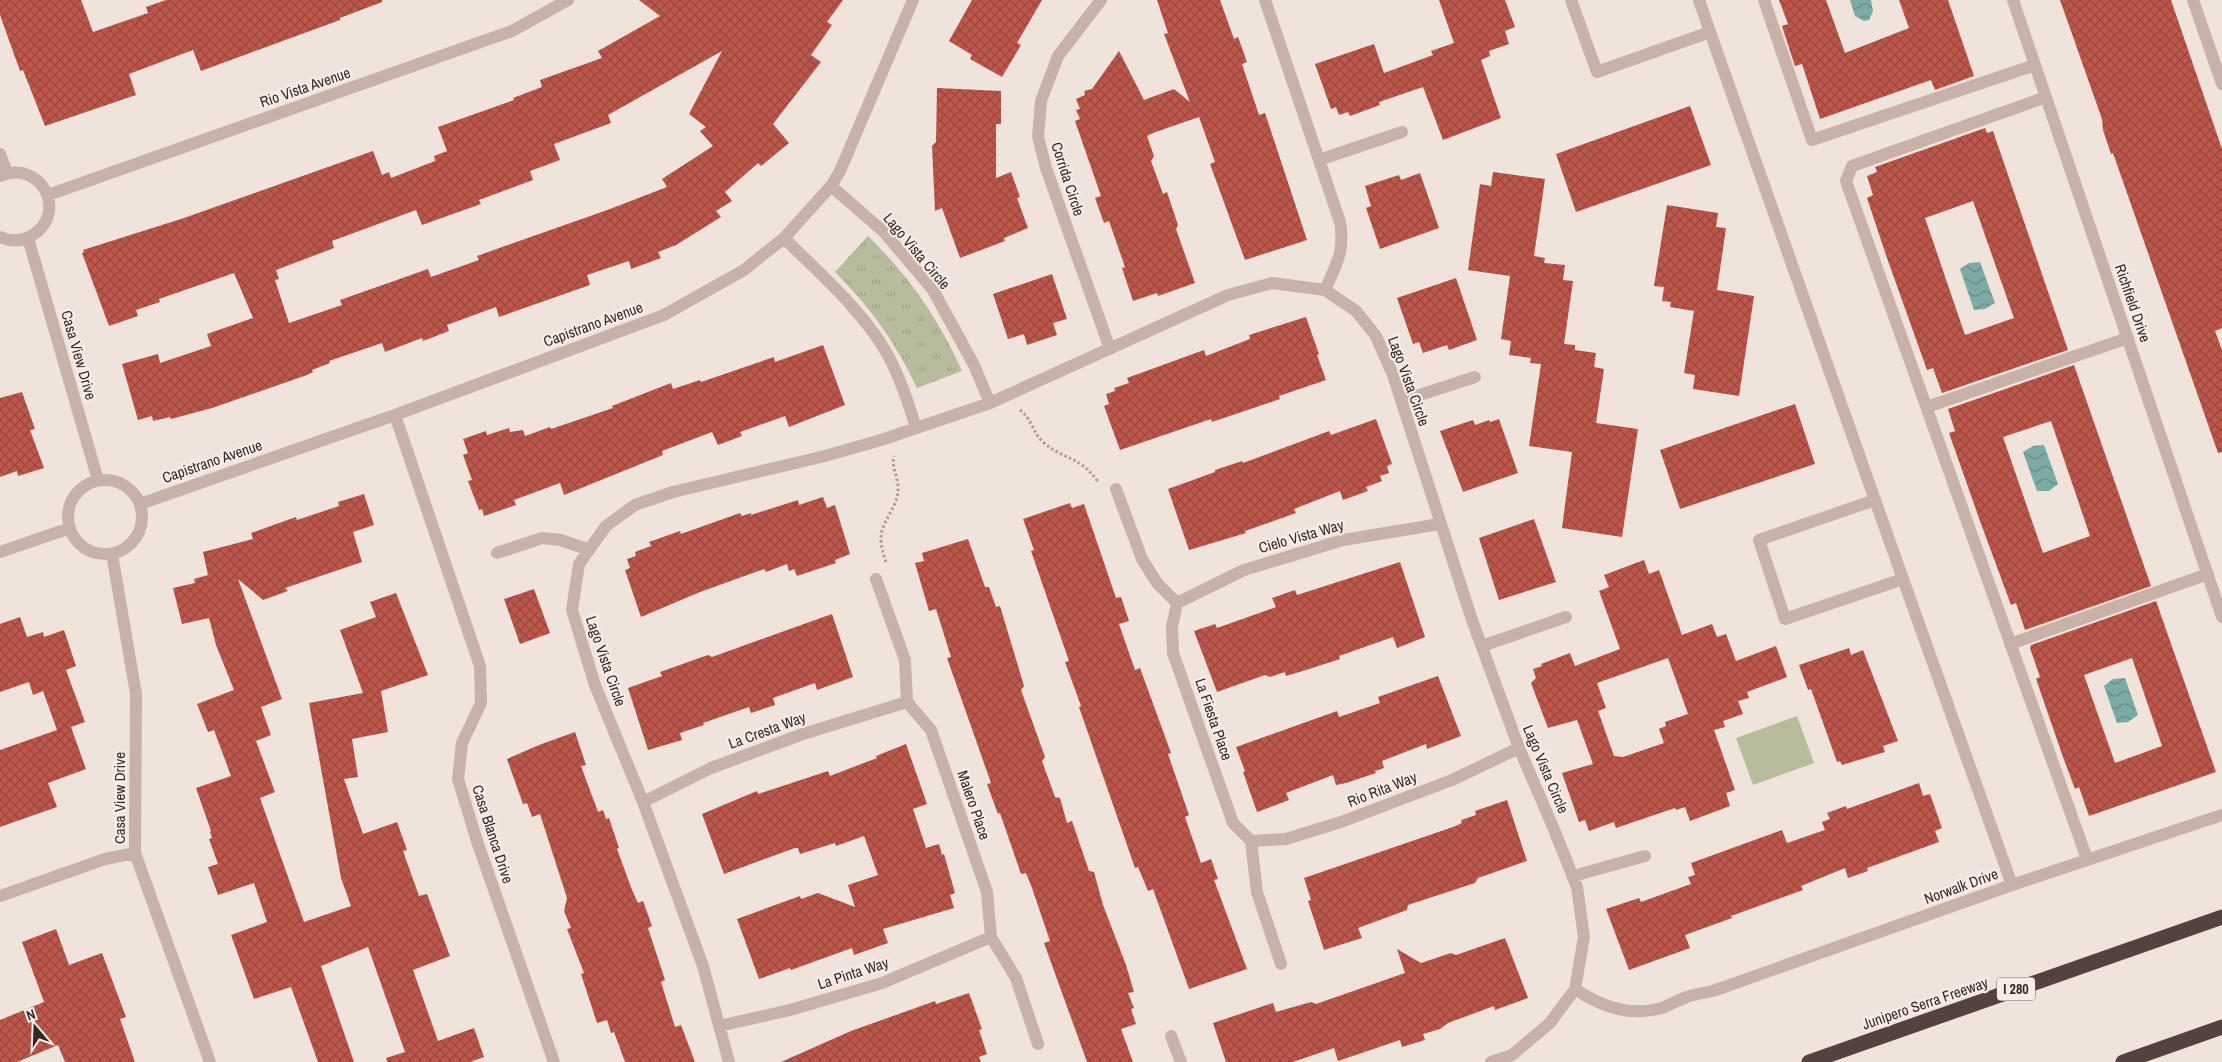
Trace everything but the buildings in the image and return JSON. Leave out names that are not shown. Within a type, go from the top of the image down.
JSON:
[{"type":"highway","name":"Junipero Serra Freeway","points":[[1809,1062],[2222,916]]},
{"type":"highway","points":[[2123,1062],[2222,1027]]},
{"type":"street","name":"Rio Vista Avenue","points":[[48,195],[512,31],[568,0]]},
{"type":"street","name":"Capistrano Avenue","points":[[140,504],[394,415],[664,315],[744,270],[784,238],[831,186],[840,171],[913,0]]},
{"type":"street","name":"Corrida Circle","points":[[1101,0],[1058,56],[1041,101],[1038,137],[1046,168],[1110,349]]},
{"type":"street","points":[[1264,0],[1340,222],[1343,241],[1337,265],[1325,290]]},
{"type":"street","points":[[1571,0],[1597,72],[1710,32]]},
{"type":"street","points":[[1699,0],[2012,885]]},
{"type":"street","points":[[1764,0],[1812,140],[2035,65]]},
{"type":"street","name":"Richfield Drive","points":[[2014,0],[2222,617]]},
{"type":"street","points":[[2193,0],[2222,84]]},
{"type":"street","points":[[2046,97],[1852,166],[1846,181],[2087,859]]},
{"type":"street","points":[[1319,160],[1402,132]]},
{"type":"street","points":[[0,154],[3,174],[19,172],[32,176],[42,184],[48,195],[50,208],[47,220],[39,231],[28,238],[18,241],[0,237]]},
{"type":"street","name":"Lago Vista Circle","points":[[831,186],[884,232],[933,290],[974,365],[990,403]]},
{"type":"street","name":"Casa View Drive","points":[[28,238],[98,480]]},
{"type":"street","points":[[784,238],[864,320],[885,350],[905,394],[916,428]]},
{"type":"street","name":"Lago Vista Circle","points":[[729,1062],[703,966],[643,802],[595,685],[572,610],[579,564],[606,526],[635,505],[673,492],[825,456],[990,403],[1237,293],[1272,283],[1325,290],[1356,311],[1376,336],[1393,375],[1440,524],[1519,748],[1577,888],[1584,937],[1575,989],[1550,1023],[1512,1055],[1491,1062]]},
{"type":"street","points":[[1927,407],[2128,338]]},
{"type":"street","points":[[1401,401],[1475,377]]},
{"type":"street","name":"Casa Blanca Drive","points":[[394,415],[480,666],[481,703],[462,743],[458,779],[477,842],[554,1062]]},
{"type":"street","points":[[98,480],[111,480],[124,484],[134,493],[140,504],[142,517],[137,535],[124,549],[112,554],[99,554],[86,549],[76,540],[70,528],[68,516],[70,503],[77,492],[98,480]]},
{"type":"street","points":[[1116,489],[1142,559],[1157,583],[1178,603]]},
{"type":"street","points":[[1875,500],[1759,540],[1785,619],[1903,579]]},
{"type":"street","name":"Cielo Vista Way","points":[[1178,603],[1253,567],[1343,540],[1440,524]]},
{"type":"street","points":[[0,552],[70,528]]},
{"type":"street","points":[[497,553],[542,538],[562,540],[589,550]]},
{"type":"street","name":"Casa View Drive","points":[[112,554],[136,694],[135,853],[210,1062]]},
{"type":"street","points":[[2010,644],[2208,574]]},
{"type":"street","points":[[876,579],[905,660],[907,702]]},
{"type":"street","name":"La Fiesta Place","points":[[1178,603],[1172,627],[1173,653],[1233,823],[1251,840]]},
{"type":"street","points":[[1482,646],[1566,616]]},
{"type":"street","name":"La Cresta Way","points":[[643,802],[730,761],[802,734],[907,702]]},
{"type":"street","name":"Malero Place","points":[[907,702],[931,730],[988,892],[991,937],[1016,978],[1038,1044]]},
{"type":"street","name":"Rio Rita Way","points":[[1251,840],[1286,839],[1341,822],[1452,780],[1519,748]]},
{"type":"street","name":"Norwalk Drive","points":[[1575,989],[1614,1010],[1638,1012],[1662,1008],[1688,996],[1713,991],[2087,859],[2222,815]]},
{"type":"street","points":[[1251,840],[1257,892],[1281,964]]},
{"type":"street","points":[[0,896],[105,859],[135,853]]},
{"type":"street","points":[[1572,876],[1645,856]]},
{"type":"street","name":"La Pinta Way","points":[[719,1026],[790,1010],[882,982],[991,937]]},
{"type":"street","points":[[1171,1036],[1181,1062]]},
{"type":"path","points":[[1018,409],[1027,416],[1036,434],[1043,442],[1054,450],[1078,461],[1089,470],[1097,480],[1104,498],[1116,489]]},
{"type":"path","points":[[887,565],[882,549],[881,532],[896,502],[898,487],[892,462],[895,451]]},
{"type":"green space","points":[[868,236],[897,267],[922,299],[962,371],[917,388],[881,326],[860,299],[835,272]]},
{"type":"green space","points":[[1797,716],[1814,763],[1753,785],[1736,738]]},
{"type":"water","points":[[1850,0],[1871,0],[1873,11],[1869,20],[1864,21],[1855,16]]},
{"type":"water","points":[[1980,262],[1995,303],[1985,309],[1974,310],[1960,269],[1969,263]]},
{"type":"water","points":[[2044,445],[2058,484],[2049,491],[2037,491],[2023,452],[2033,446]]},
{"type":"water","points":[[2125,678],[2138,715],[2128,722],[2117,723],[2104,686],[2113,679]]}]
